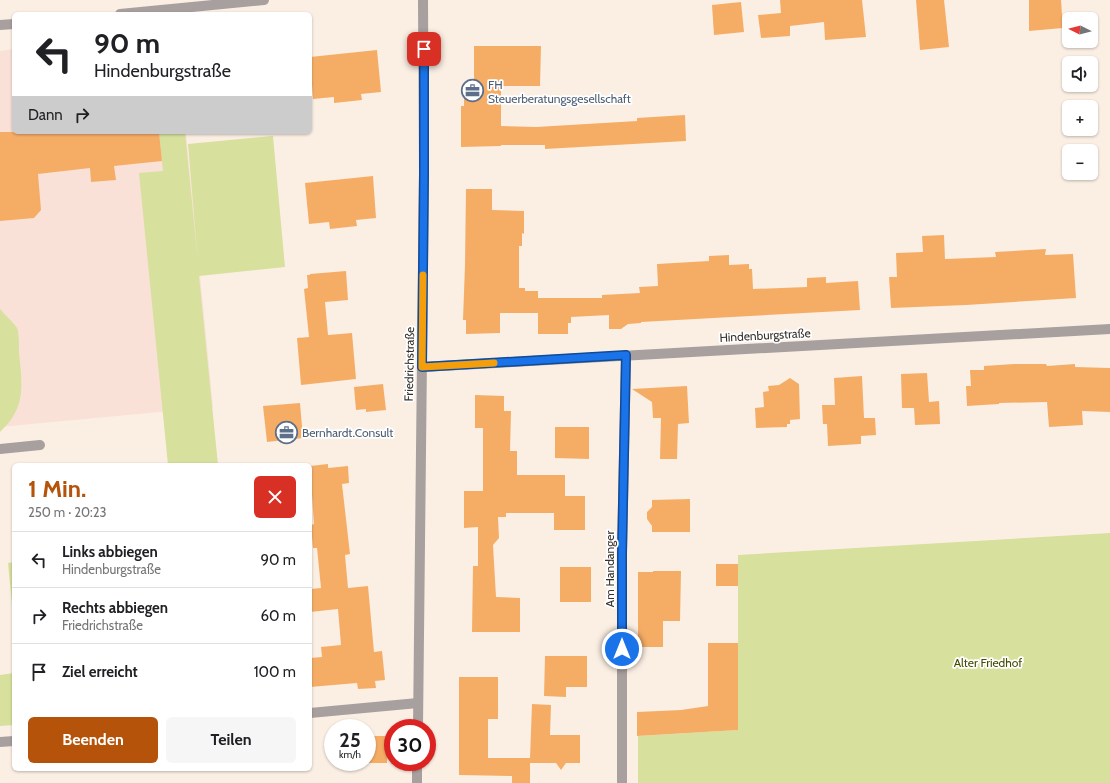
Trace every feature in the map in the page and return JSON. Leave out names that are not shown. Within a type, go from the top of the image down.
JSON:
[{"type":"street","points":[[141,12],[264,0]]},
{"type":"street","name":"Friedrichstraße","points":[[418,719],[424,173],[423,0]]},
{"type":"street","points":[[0,25],[12,24]]},
{"type":"street","name":"Hindenburgstraße","points":[[422,367],[1110,329]]},
{"type":"street","name":"Am Handanger","points":[[622,783],[622,553],[626,355]]},
{"type":"street","points":[[0,449],[40,445]]},
{"type":"street","points":[[312,713],[418,703]]},
{"type":"street","points":[[0,742],[12,741]]},
{"type":"street","points":[[417,771],[417,783]]},
{"type":"shaded area","points":[[12,49],[12,134],[186,134],[213,407],[0,427],[0,51]]},
{"type":"green space","points":[[159,134],[185,134],[198,263],[188,144],[273,136],[285,267],[199,276],[218,463],[168,463],[139,173],[163,171]]},
{"type":"green space","points":[[0,309],[18,330],[21,395],[15,414],[0,432]]},
{"type":"green space","name":"Alter Friedhof","points":[[1110,533],[1110,783],[638,783],[638,736],[738,730],[738,555]]},
{"type":"green space","points":[[12,562],[12,604],[8,563]]},
{"type":"green space","points":[[12,673],[12,725],[0,726],[0,675]]},
{"type":"building","points":[[780,0],[862,0],[866,37],[825,40],[824,22],[790,26],[790,36],[761,38],[758,15],[781,13]]},
{"type":"building","points":[[916,0],[944,0],[949,47],[920,50]]},
{"type":"building","points":[[1029,0],[1061,0],[1062,28],[1029,31]]},
{"type":"building","points":[[741,2],[744,32],[714,35],[712,5]]},
{"type":"building","points":[[474,46],[541,46],[540,86],[501,86],[501,126],[536,127],[637,121],[637,118],[685,115],[686,141],[545,149],[545,145],[461,147],[461,106],[464,106],[464,83],[474,83]]},
{"type":"building","points":[[377,50],[381,92],[361,94],[362,100],[334,103],[334,97],[313,99],[312,57]]},
{"type":"building","points":[[0,132],[12,132],[12,134],[159,134],[162,161],[114,166],[116,180],[91,182],[90,168],[38,174],[41,210],[34,218],[0,221]]},
{"type":"building","points":[[373,176],[376,218],[356,220],[357,226],[330,229],[329,222],[309,224],[305,183]]},
{"type":"building","points":[[466,189],[492,189],[492,210],[524,211],[524,234],[522,233],[522,246],[519,246],[519,288],[525,288],[525,291],[538,291],[538,313],[500,313],[500,333],[466,334],[466,320],[463,320]]},
{"type":"building","points":[[944,235],[945,259],[996,257],[995,252],[1046,249],[1045,255],[1073,254],[1076,298],[891,308],[889,277],[897,277],[896,253],[923,252],[922,236]]},
{"type":"building","points":[[729,255],[729,265],[749,264],[749,269],[752,269],[753,289],[807,287],[807,278],[826,277],[826,283],[858,281],[860,310],[641,322],[628,324],[621,329],[609,329],[609,315],[571,317],[571,323],[568,323],[568,334],[538,334],[538,298],[602,298],[602,295],[640,293],[639,287],[658,286],[657,264],[709,261],[709,256]]},
{"type":"building","points":[[346,271],[348,300],[325,302],[328,335],[352,333],[356,379],[301,385],[297,338],[309,337],[304,289],[308,288],[307,275]]},
{"type":"building","points":[[1046,364],[1047,366],[1075,364],[1075,367],[1110,368],[1110,412],[1082,411],[1083,425],[1049,427],[1047,402],[999,403],[967,406],[966,386],[971,386],[970,370],[984,370],[984,366]]},
{"type":"building","points":[[927,373],[929,402],[939,401],[940,424],[915,425],[914,408],[902,408],[901,374]]},
{"type":"building","points":[[862,376],[864,418],[875,418],[876,435],[861,436],[861,444],[828,446],[827,424],[823,424],[822,405],[835,405],[834,378]]},
{"type":"building","points":[[790,378],[799,384],[800,419],[790,420],[790,424],[787,424],[787,427],[756,428],[755,408],[764,407],[763,392],[769,391],[768,386],[779,385]]},
{"type":"building","points":[[383,384],[386,410],[366,412],[366,409],[356,410],[354,387]]},
{"type":"building","points":[[687,386],[689,423],[678,424],[677,459],[660,459],[661,418],[653,418],[652,402],[632,389]]},
{"type":"building","points":[[475,395],[504,396],[504,411],[511,411],[510,451],[517,451],[517,475],[565,475],[565,496],[585,496],[585,530],[554,530],[554,513],[506,513],[506,517],[498,517],[499,538],[493,545],[496,597],[520,598],[520,632],[472,632],[473,566],[478,566],[478,527],[464,528],[464,491],[483,491],[483,428],[475,428]]},
{"type":"building","points":[[300,403],[303,438],[267,442],[263,406]]},
{"type":"building","points":[[555,427],[589,427],[589,459],[555,458]]},
{"type":"building","points":[[328,464],[328,468],[348,466],[349,483],[342,484],[350,554],[345,555],[348,588],[368,586],[374,652],[382,651],[385,680],[375,681],[376,688],[358,689],[357,683],[312,687],[312,658],[322,657],[321,647],[341,645],[338,609],[312,612],[312,589],[321,588],[317,548],[313,548],[312,536],[312,525],[314,524],[312,466]]},
{"type":"building","points":[[690,499],[690,532],[652,532],[652,526],[647,519],[647,512],[652,507],[652,500]]},
{"type":"building","points":[[716,564],[738,564],[738,586],[716,586]]},
{"type":"building","points":[[560,567],[591,567],[591,602],[560,602]]},
{"type":"building","points":[[681,571],[680,621],[663,621],[663,647],[638,647],[638,572]]},
{"type":"building","points":[[708,643],[738,643],[738,730],[637,736],[637,712],[681,710],[708,706]]},
{"type":"building","points":[[545,656],[587,656],[587,687],[566,687],[566,697],[544,696]]},
{"type":"building","points":[[459,677],[498,677],[498,719],[488,719],[488,758],[530,758],[532,704],[551,705],[550,735],[580,735],[580,763],[566,763],[561,770],[556,763],[530,763],[530,783],[512,783],[512,776],[459,775]]},
{"type":"building","points":[[376,736],[384,736],[384,763],[376,763]]},
{"type":"slow traffic","points":[[423,275],[422,367],[494,363]]},
{"type":"place","name":"FH Steuerberatungsgesellschaft","points":[[473,91]]},
{"type":"place","name":"Bernhardt.Consult","points":[[287,432]]},
{"type":"route","points":[[424,49],[422,367],[626,355],[622,553],[622,649]]}]
